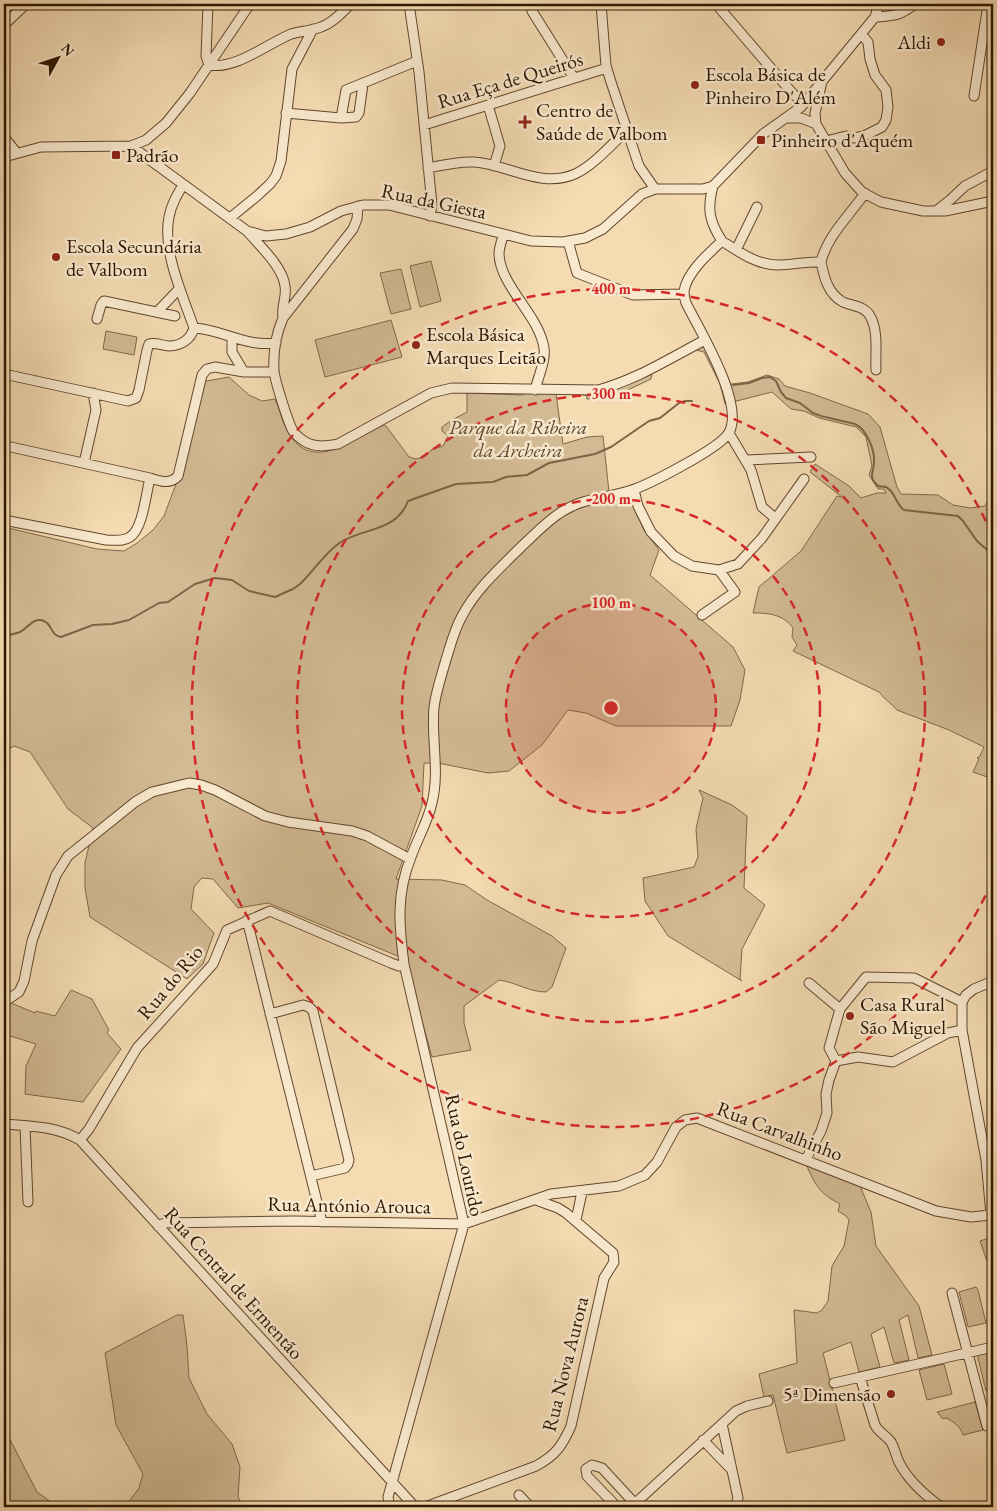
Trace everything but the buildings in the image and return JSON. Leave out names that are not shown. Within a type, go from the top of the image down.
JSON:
[{"type":"street","points":[[4,25],[26,4]]},
{"type":"street","points":[[208,4],[206,56],[209,65]]},
{"type":"street","points":[[4,157],[16,152],[41,147],[131,146],[146,140],[166,123],[190,93],[250,4]]},
{"type":"street","points":[[209,65],[225,66],[293,33],[322,27],[334,20],[351,4]]},
{"type":"street","points":[[409,4],[432,205],[430,216]]},
{"type":"street","points":[[532,4],[532,11],[574,78]]},
{"type":"street","points":[[601,4],[607,68],[639,166],[655,189],[702,189],[713,186],[763,134],[804,103],[875,17],[879,4]]},
{"type":"street","points":[[716,4],[794,95],[804,103]]},
{"type":"street","points":[[875,17],[896,16],[915,4]]},
{"type":"street","points":[[974,96],[988,6]]},
{"type":"street","points":[[230,218],[257,196],[276,176],[281,160],[292,69],[313,29]]},
{"type":"street","points":[[826,141],[846,136],[854,138],[864,136],[882,127],[886,120],[888,107],[886,90],[875,75],[870,59],[868,42],[861,34]]},
{"type":"street","points":[[341,118],[346,90],[417,61]]},
{"type":"street","name":"Rua Eça de Queirós","points":[[424,125],[607,68]]},
{"type":"street","points":[[822,80],[815,113],[816,124],[845,173],[865,193],[881,202],[935,212],[993,201]]},
{"type":"street","points":[[286,114],[341,118],[356,117],[359,113],[363,84]]},
{"type":"street","points":[[488,105],[500,146],[494,166]]},
{"type":"street","points":[[786,118],[801,118],[816,124]]},
{"type":"street","points":[[428,168],[474,162],[535,176],[552,179],[564,178],[585,168],[627,130]]},
{"type":"street","points":[[4,138],[16,152]]},
{"type":"street","name":"Rua da Giesta","points":[[131,146],[247,231],[266,236],[286,234],[310,227],[341,211],[358,206],[389,205],[531,241],[568,241],[585,238],[603,229],[642,194],[655,189]]},
{"type":"street","points":[[935,212],[964,186],[993,170]]},
{"type":"street","points":[[4,374],[128,401],[136,398],[146,350],[149,344],[155,342],[168,346],[178,345],[187,341],[194,328],[179,289],[169,244],[168,219],[175,199],[183,185]]},
{"type":"street","points":[[713,186],[709,211],[712,226],[722,241],[764,264],[821,262]]},
{"type":"street","points":[[964,186],[963,196],[966,201],[973,205]]},
{"type":"street","points":[[865,193],[830,241],[821,262],[826,282],[836,297],[863,309],[869,314],[875,330],[876,370]]},
{"type":"street","points":[[358,206],[357,220],[353,229],[283,318],[277,331],[274,372],[287,416],[294,432],[304,441],[316,446],[338,444],[431,393],[452,388],[598,390],[615,385],[704,340]]},
{"type":"street","points":[[736,250],[756,207]]},
{"type":"street","points":[[247,231],[270,258],[284,279],[286,288],[283,318]]},
{"type":"street","points":[[503,235],[499,254],[506,277],[533,318],[544,348],[544,358],[535,390]]},
{"type":"street","points":[[568,241],[577,273],[633,295],[684,294]]},
{"type":"street","points":[[722,241],[692,273],[684,294],[686,303],[726,384],[731,412],[729,434],[751,470],[762,507],[775,518]]},
{"type":"street","points":[[157,312],[179,289]]},
{"type":"street","points":[[97,319],[104,301],[175,316]]},
{"type":"street","points":[[194,328],[217,331],[252,343],[276,344]]},
{"type":"street","points":[[232,337],[232,352],[244,372]]},
{"type":"street","points":[[10,447],[167,482],[174,481],[178,476],[202,375],[208,369],[215,367],[244,372],[274,372]]},
{"type":"street","points":[[84,463],[96,410],[93,393]]},
{"type":"street","name":"Rua do Lourido","points":[[390,1507],[388,1497],[393,1485],[464,1224],[404,964],[399,906],[402,884],[410,859],[432,804],[436,776],[433,728],[434,705],[442,672],[461,617],[472,600],[496,572],[543,526],[562,511],[582,502],[634,490],[688,462],[720,442],[729,434]]},
{"type":"street","points":[[746,460],[812,457]]},
{"type":"street","points":[[4,520],[106,540],[121,540],[130,537],[138,529],[150,478]]},
{"type":"street","points":[[634,490],[638,506],[651,532],[674,556],[692,566],[719,570],[738,564],[762,538],[804,478]]},
{"type":"street","points":[[702,615],[735,592],[719,570]]},
{"type":"street","points":[[4,1002],[18,992],[24,981],[32,941],[56,875],[68,856],[136,802],[152,792],[189,783],[200,785],[215,790],[265,816],[288,822],[368,836],[410,859]]},
{"type":"street","name":"Rua do Rio","points":[[80,1140],[89,1129],[136,1048],[213,964],[227,930],[270,911],[391,963],[399,966],[404,964]]},
{"type":"street","points":[[247,920],[322,1222]]},
{"type":"street","points":[[806,1159],[821,1131],[827,1113],[826,1094],[836,1061],[829,1048],[840,1009],[866,977],[914,978],[962,1002]]},
{"type":"street","points":[[992,1217],[986,1160],[962,1030],[962,1002],[966,995],[974,989],[993,981]]},
{"type":"street","points":[[809,983],[840,1009]]},
{"type":"street","points":[[270,1014],[303,1006],[309,1007],[313,1011],[350,1160],[345,1168],[311,1176]]},
{"type":"street","points":[[836,1061],[858,1057],[893,1062],[948,1032],[962,1030]]},
{"type":"street","name":"Rua Carvalhinho","points":[[536,1200],[551,1194],[582,1192],[619,1186],[645,1174],[657,1162],[676,1128],[685,1120],[697,1118],[936,1211],[970,1217],[992,1217]]},
{"type":"street","name":"Rua Central de Ermentão","points":[[4,1124],[50,1128],[68,1133],[80,1140],[414,1507]]},
{"type":"street","points":[[25,1126],[28,1202]]},
{"type":"street","points":[[576,1220],[582,1192]]},
{"type":"street","name":"Rua António Arouca","points":[[158,1226],[165,1223],[322,1222],[464,1224],[536,1200]]},
{"type":"street","name":"Rua Nova Aurora","points":[[425,1507],[536,1466],[550,1458],[562,1445],[571,1426],[604,1278],[614,1262],[613,1252],[576,1220],[558,1208],[536,1200]]},
{"type":"street","points":[[952,1293],[987,1426]]},
{"type":"street","points":[[834,1383],[993,1347]]},
{"type":"street","points":[[860,1377],[874,1425],[892,1444],[904,1471],[929,1498],[941,1507]]},
{"type":"street","points":[[617,1507],[587,1476],[586,1469],[592,1465],[602,1468],[635,1506],[736,1411],[768,1400]]},
{"type":"street","points":[[722,1424],[738,1498],[735,1507]]},
{"type":"street","points":[[704,1440],[732,1470]]},
{"type":"street","points":[[519,1495],[530,1507]]},
{"type":"green space","points":[[431,261],[441,301],[420,307],[410,266]]},
{"type":"green space","points":[[401,269],[411,309],[391,314],[380,273]]},
{"type":"green space","points":[[391,320],[402,357],[325,377],[315,340]]},
{"type":"green space","points":[[106,331],[137,337],[134,355],[103,349]]},
{"type":"green space","name":"Parque da Ribeira da Archeira","points":[[702,345],[706,348],[724,385],[748,382],[767,375],[779,379],[785,386],[868,414],[880,427],[897,487],[901,494],[938,495],[953,505],[970,508],[985,506],[993,492],[993,779],[973,772],[979,759],[977,758],[984,747],[949,730],[897,710],[879,692],[793,651],[797,645],[792,637],[793,628],[789,623],[775,615],[753,613],[759,587],[801,551],[837,496],[842,497],[810,472],[815,464],[849,486],[861,498],[877,493],[886,493],[884,489],[878,489],[869,475],[872,466],[866,437],[856,427],[819,418],[804,411],[791,409],[772,392],[725,404],[720,384],[704,352],[696,350],[652,373],[651,379],[613,397],[587,399],[586,395],[556,394],[563,444],[587,437],[603,436],[610,501],[631,501],[644,530],[659,550],[650,575],[733,647],[745,670],[740,700],[731,726],[616,726],[586,713],[568,710],[542,745],[509,771],[488,773],[438,763],[424,763],[422,806],[396,879],[442,880],[465,885],[487,900],[552,936],[566,948],[552,987],[546,992],[540,992],[499,980],[464,1006],[464,1023],[471,1050],[432,1057],[405,959],[268,903],[238,908],[213,879],[202,878],[194,887],[191,909],[214,933],[203,964],[187,979],[90,917],[85,888],[85,863],[93,828],[68,809],[30,752],[14,746],[4,752],[4,527],[97,549],[124,551],[137,543],[153,530],[164,516],[182,468],[201,382],[229,377],[249,395],[262,401],[275,399],[288,432],[298,445],[310,451],[322,452],[334,449],[384,425],[409,457],[416,459],[426,456],[431,450],[443,446],[448,436],[442,431],[442,427],[467,412],[467,393],[522,395],[525,394],[527,389],[598,392]]},
{"type":"green space","points":[[699,790],[732,805],[747,816],[744,888],[765,905],[742,949],[740,979],[742,981],[668,936],[645,901],[643,878],[694,867],[698,857],[696,829],[703,798]]},
{"type":"green space","points":[[71,990],[92,999],[109,1030],[107,1033],[121,1049],[83,1102],[25,1094],[26,1066],[36,1044],[4,1034],[4,1000],[35,1013],[36,1011],[55,1016]]},
{"type":"green space","points":[[806,1164],[860,1186],[871,1212],[876,1246],[919,1306],[932,1355],[918,1358],[908,1315],[899,1320],[909,1360],[894,1363],[884,1327],[871,1334],[880,1367],[859,1372],[851,1342],[823,1353],[845,1440],[787,1453],[773,1395],[764,1397],[759,1374],[797,1363],[794,1310],[817,1313],[822,1310],[828,1301],[832,1266],[844,1246],[849,1220],[838,1211],[840,1204],[822,1192],[812,1178]]},
{"type":"green space","points":[[989,1238],[993,1249],[993,1259],[987,1261],[980,1241]]},
{"type":"green space","points":[[976,1287],[986,1323],[968,1327],[959,1292]]},
{"type":"green space","points":[[177,1315],[183,1315],[189,1378],[207,1414],[232,1444],[240,1467],[238,1496],[242,1507],[125,1507],[139,1488],[143,1474],[116,1425],[105,1353]]},
{"type":"green space","points":[[993,1350],[993,1389],[986,1391],[977,1354]]},
{"type":"green space","points":[[944,1364],[952,1394],[927,1400],[919,1370]]},
{"type":"green space","points":[[975,1402],[983,1430],[963,1435],[952,1421],[946,1418],[943,1419],[937,1412]]},
{"type":"green space","points":[[4,1428],[37,1492],[58,1507],[4,1507]]},
{"type":"waterway","points":[[733,385],[770,377],[776,381],[786,398],[800,403],[813,413],[855,424],[867,436],[872,447],[874,458],[872,477],[875,483],[878,486],[889,489],[901,508],[904,510],[958,516],[977,541],[993,555]]},
{"type":"waterway","points":[[4,636],[20,632],[37,620],[47,623],[55,634],[61,637],[93,625],[112,624],[129,620],[159,603],[168,602],[195,584],[215,578],[232,580],[249,591],[275,597],[300,584],[330,551],[341,542],[388,524],[403,511],[408,501],[456,484],[493,482],[506,477],[527,475],[549,463],[595,454],[611,447],[649,421],[660,418],[679,403],[692,401]]},
{"type":"place","name":"Aldi","points":[[941,42]]},
{"type":"place","name":"Escola Básica de Pinheiro D'Além","points":[[695,85]]},
{"type":"place","name":"Centro de Saúde de Valbom","points":[[525,122]]},
{"type":"place","name":"Pinheiro d'Aquém","points":[[761,140]]},
{"type":"place","name":"Padrão","points":[[116,155]]},
{"type":"place","name":"Escola Secundária de Valbom","points":[[56,257]]},
{"type":"place","name":"Escola Básica Marques Leitão","points":[[416,345]]},
{"type":"place","name":"Casa Rural São Miguel","points":[[850,1016]]},
{"type":"place","name":"5ª Dimensão","points":[[891,1394]]}]
